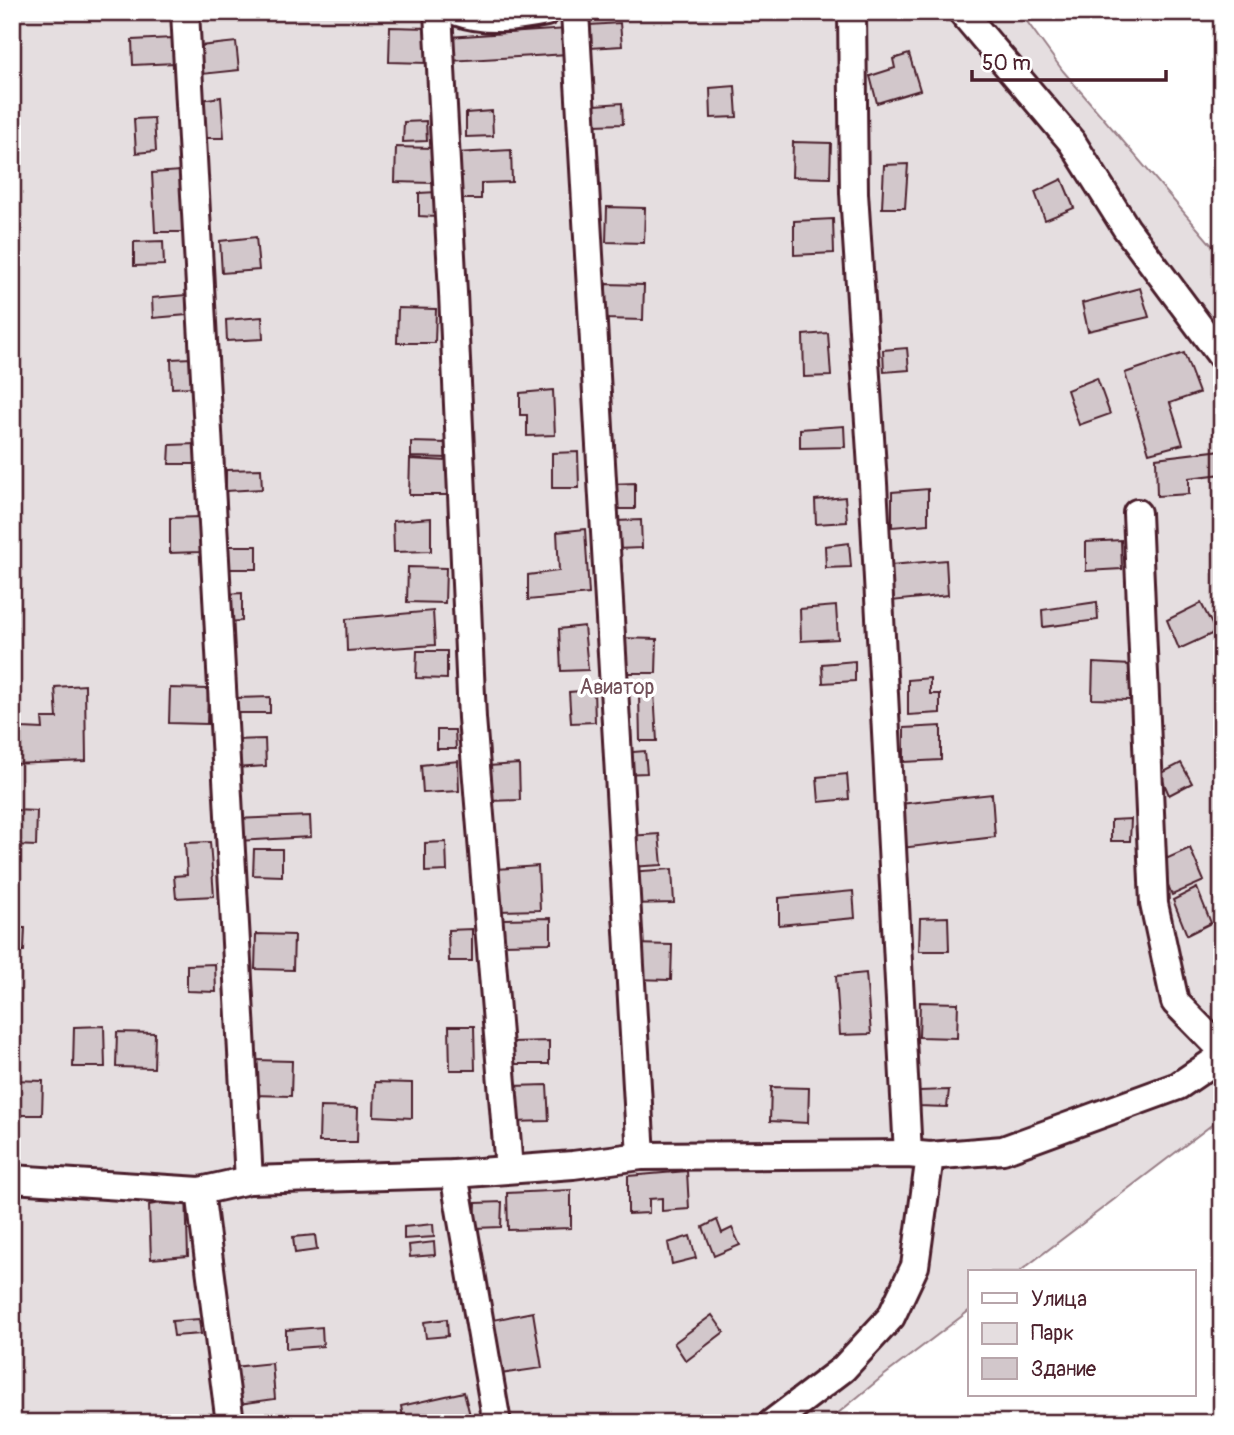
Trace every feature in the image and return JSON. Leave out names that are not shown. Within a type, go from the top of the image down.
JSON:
[{"type":"street","points":[[185,12],[249,1181]]},
{"type":"street","points":[[438,12],[472,718],[509,1169]]},
{"type":"street","points":[[458,12],[468,16],[513,18],[546,12]]},
{"type":"street","points":[[575,12],[640,1156]]},
{"type":"street","points":[[772,1423],[843,1369],[891,1317],[915,1266],[919,1155],[854,193],[852,12]]},
{"type":"street","points":[[962,12],[1072,142],[1126,228],[1222,357]]},
{"type":"street","points":[[1137,513],[1154,904],[1175,1002],[1222,1050]]},
{"type":"street","points":[[12,1179],[200,1191],[249,1181],[454,1174],[573,1165],[640,1156],[919,1155],[1003,1150],[1178,1086],[1222,1056]]},
{"type":"street","points":[[454,1174],[497,1423]]},
{"type":"street","points":[[200,1191],[230,1423]]},
{"type":"green space","name":"Авиатор","points":[[12,12],[1020,12],[1063,71],[1222,257],[1222,1117],[1022,1270],[968,1270],[968,1312],[826,1423],[12,1423]]},
{"type":"building","points":[[620,23],[622,46],[590,48],[589,25]]},
{"type":"building","points":[[390,27],[428,28],[427,63],[389,62]]},
{"type":"building","points":[[567,29],[568,54],[449,61],[449,37]]},
{"type":"building","points":[[173,38],[175,63],[133,65],[132,40]]},
{"type":"building","points":[[236,42],[239,70],[202,74],[200,46]]},
{"type":"building","points":[[909,54],[920,90],[877,103],[870,76],[895,68],[893,59]]},
{"type":"building","points":[[735,86],[737,117],[711,118],[710,88]]},
{"type":"building","points":[[221,97],[224,138],[202,138],[200,100]]},
{"type":"building","points":[[622,103],[623,124],[595,125],[595,105]]},
{"type":"building","points":[[492,111],[493,136],[466,137],[466,113]]},
{"type":"building","points":[[154,118],[156,151],[136,153],[134,119]]},
{"type":"building","points":[[426,121],[427,141],[403,142],[404,122]]},
{"type":"building","points":[[793,142],[831,143],[830,178],[792,177]]},
{"type":"building","points":[[396,147],[433,148],[432,183],[395,182]]},
{"type":"building","points":[[511,150],[512,182],[481,183],[481,199],[457,199],[456,153]]},
{"type":"building","points":[[908,164],[905,208],[882,208],[884,165]]},
{"type":"building","points":[[181,171],[185,232],[155,232],[152,173]]},
{"type":"building","points":[[1062,179],[1074,208],[1045,220],[1035,192]]},
{"type":"building","points":[[437,192],[436,217],[419,216],[419,193]]},
{"type":"building","points":[[607,207],[645,208],[644,243],[606,242]]},
{"type":"building","points":[[833,219],[834,253],[794,255],[794,221]]},
{"type":"building","points":[[256,237],[259,270],[222,273],[220,241]]},
{"type":"building","points":[[163,241],[164,265],[134,266],[134,242]]},
{"type":"building","points":[[606,284],[644,285],[643,320],[605,319]]},
{"type":"building","points":[[1140,288],[1149,317],[1088,331],[1082,303]]},
{"type":"building","points":[[186,295],[187,315],[153,318],[152,298]]},
{"type":"building","points":[[398,308],[436,309],[435,343],[397,343]]},
{"type":"building","points":[[262,317],[263,339],[227,341],[226,320]]},
{"type":"building","points":[[828,333],[831,376],[804,377],[803,335]]},
{"type":"building","points":[[14,347],[14,389],[12,389]]},
{"type":"building","points":[[907,348],[909,370],[884,372],[883,350]]},
{"type":"building","points":[[1184,353],[1199,393],[1170,403],[1183,444],[1149,453],[1125,373]]},
{"type":"building","points":[[191,358],[193,387],[172,388],[171,359]]},
{"type":"building","points":[[1097,378],[1110,414],[1079,425],[1067,390]]},
{"type":"building","points":[[553,390],[555,435],[527,436],[527,415],[520,415],[520,393]]},
{"type":"building","points":[[844,426],[845,447],[800,448],[800,429]]},
{"type":"building","points":[[411,442],[448,443],[448,458],[411,457]]},
{"type":"building","points":[[195,444],[195,464],[169,464],[170,445]]},
{"type":"building","points":[[1222,450],[1222,474],[1189,478],[1189,494],[1157,496],[1156,458]]},
{"type":"building","points":[[578,452],[579,488],[552,488],[552,453]]},
{"type":"building","points":[[410,459],[448,461],[447,495],[409,495]]},
{"type":"building","points":[[261,469],[262,489],[226,491],[226,470]]},
{"type":"building","points":[[635,483],[635,509],[608,509],[608,484]]},
{"type":"building","points":[[928,489],[928,524],[892,527],[892,492]]},
{"type":"building","points":[[845,497],[847,522],[816,524],[815,500]]},
{"type":"building","points":[[200,517],[200,552],[170,553],[170,518]]},
{"type":"building","points":[[431,518],[431,551],[394,552],[393,521]]},
{"type":"building","points":[[641,520],[642,548],[616,549],[616,521]]},
{"type":"building","points":[[585,529],[589,594],[528,600],[528,575],[559,571],[557,532]]},
{"type":"building","points":[[1121,540],[1122,569],[1086,571],[1086,542]]},
{"type":"building","points":[[849,543],[851,567],[826,568],[825,546]]},
{"type":"building","points":[[223,546],[257,546],[257,569],[223,569]]},
{"type":"building","points":[[946,560],[948,595],[892,601],[891,565]]},
{"type":"building","points":[[408,567],[446,568],[445,603],[407,602]]},
{"type":"building","points":[[242,593],[242,621],[225,622],[225,594]]},
{"type":"building","points":[[1097,602],[1098,620],[1043,627],[1042,610]]},
{"type":"building","points":[[1201,603],[1216,632],[1179,649],[1167,620]]},
{"type":"building","points":[[836,606],[838,639],[801,641],[800,609]]},
{"type":"building","points":[[433,611],[435,645],[347,651],[346,619]]},
{"type":"building","points":[[584,626],[588,670],[561,671],[559,629]]},
{"type":"building","points":[[619,638],[657,639],[656,673],[618,673]]},
{"type":"building","points":[[417,651],[447,651],[447,679],[416,678]]},
{"type":"building","points":[[855,661],[855,681],[823,683],[822,664]]},
{"type":"building","points":[[1093,663],[1131,665],[1130,700],[1092,699]]},
{"type":"building","points":[[930,678],[930,694],[940,694],[940,713],[908,715],[908,680]]},
{"type":"building","points":[[85,685],[86,761],[12,764],[12,712],[21,712],[22,728],[43,729],[42,718],[57,718],[55,687]]},
{"type":"building","points":[[170,688],[208,689],[207,724],[169,723]]},
{"type":"building","points":[[594,690],[595,722],[571,723],[569,692]]},
{"type":"building","points":[[654,692],[657,741],[640,741],[639,693]]},
{"type":"building","points":[[270,697],[270,713],[236,713],[236,698]]},
{"type":"building","points":[[941,726],[941,760],[904,762],[904,728]]},
{"type":"building","points":[[437,730],[455,730],[456,749],[437,749]]},
{"type":"building","points":[[265,739],[266,766],[234,768],[234,740]]},
{"type":"building","points":[[645,751],[647,773],[621,774],[621,753]]},
{"type":"building","points":[[458,761],[459,791],[423,793],[421,765]]},
{"type":"building","points":[[1181,763],[1192,783],[1169,795],[1160,774]]},
{"type":"building","points":[[519,764],[520,800],[489,801],[488,766]]},
{"type":"building","points":[[847,774],[849,799],[819,802],[817,777]]},
{"type":"building","points":[[992,794],[995,837],[893,849],[891,805]]},
{"type":"building","points":[[12,810],[37,811],[36,846],[12,845]]},
{"type":"building","points":[[310,816],[311,837],[237,841],[236,819]]},
{"type":"building","points":[[1131,819],[1130,841],[1111,841],[1111,820]]},
{"type":"building","points":[[659,834],[662,865],[629,867],[628,836]]},
{"type":"building","points":[[210,842],[214,896],[176,898],[174,876],[187,875],[185,843]]},
{"type":"building","points":[[446,842],[447,871],[425,872],[425,843]]},
{"type":"building","points":[[1190,848],[1204,881],[1172,895],[1159,862]]},
{"type":"building","points":[[254,849],[282,849],[282,876],[253,875]]},
{"type":"building","points":[[538,866],[540,910],[498,911],[496,869]]},
{"type":"building","points":[[672,869],[674,903],[630,904],[628,872]]},
{"type":"building","points":[[1197,888],[1211,923],[1187,935],[1173,900]]},
{"type":"building","points":[[853,891],[855,918],[779,925],[779,898]]},
{"type":"building","points":[[948,917],[949,951],[919,951],[920,918]]},
{"type":"building","points":[[551,918],[551,943],[503,944],[502,919]]},
{"type":"building","points":[[12,928],[25,928],[24,951],[12,951]]},
{"type":"building","points":[[472,929],[472,961],[449,961],[448,930]]},
{"type":"building","points":[[256,934],[294,935],[293,970],[255,969]]},
{"type":"building","points":[[634,944],[672,945],[671,980],[633,979]]},
{"type":"building","points":[[215,964],[216,992],[187,991],[187,965]]},
{"type":"building","points":[[866,973],[871,1034],[840,1035],[836,976]]},
{"type":"building","points":[[920,1002],[958,1003],[957,1038],[919,1037]]},
{"type":"building","points":[[104,1026],[105,1067],[73,1067],[74,1027]]},
{"type":"building","points":[[449,1026],[474,1026],[475,1070],[450,1070]]},
{"type":"building","points":[[117,1032],[155,1033],[154,1068],[116,1067]]},
{"type":"building","points":[[549,1041],[549,1064],[511,1064],[511,1042]]},
{"type":"building","points":[[254,1060],[292,1061],[291,1096],[253,1095]]},
{"type":"building","points":[[12,1080],[43,1081],[42,1115],[12,1115]]},
{"type":"building","points":[[375,1082],[412,1083],[412,1118],[374,1116]]},
{"type":"building","points":[[547,1085],[549,1121],[512,1122],[511,1086]]},
{"type":"building","points":[[771,1087],[809,1088],[808,1123],[770,1121]]},
{"type":"building","points":[[949,1090],[947,1107],[918,1106],[919,1091]]},
{"type":"building","points":[[320,1107],[358,1108],[357,1142],[319,1142]]},
{"type":"building","points":[[687,1171],[689,1209],[662,1211],[662,1198],[649,1199],[649,1213],[628,1214],[628,1176]]},
{"type":"building","points":[[571,1190],[571,1228],[508,1230],[507,1193]]},
{"type":"building","points":[[186,1192],[188,1256],[151,1259],[149,1205],[161,1203],[161,1193]]},
{"type":"building","points":[[502,1202],[501,1227],[475,1228],[476,1203]]},
{"type":"building","points":[[717,1220],[722,1233],[732,1228],[740,1245],[714,1256],[703,1227]]},
{"type":"building","points":[[433,1224],[434,1237],[404,1239],[404,1227]]},
{"type":"building","points":[[315,1235],[317,1250],[295,1253],[293,1237]]},
{"type":"building","points":[[690,1236],[696,1258],[672,1264],[668,1243]]},
{"type":"building","points":[[434,1242],[435,1255],[410,1257],[409,1245]]},
{"type":"building","points":[[533,1312],[542,1368],[500,1374],[493,1320]]},
{"type":"building","points":[[712,1315],[724,1332],[686,1361],[674,1343]]},
{"type":"building","points":[[199,1319],[201,1334],[174,1336],[172,1321]]},
{"type":"building","points":[[447,1319],[448,1336],[426,1338],[424,1322]]},
{"type":"building","points":[[322,1327],[323,1346],[286,1349],[286,1330]]},
{"type":"building","points":[[272,1363],[275,1399],[238,1404],[234,1367]]},
{"type":"building","points":[[464,1392],[471,1419],[458,1423],[404,1423],[401,1406]]},
{"type":"building","points":[[205,1417],[206,1423],[167,1423]]}]
